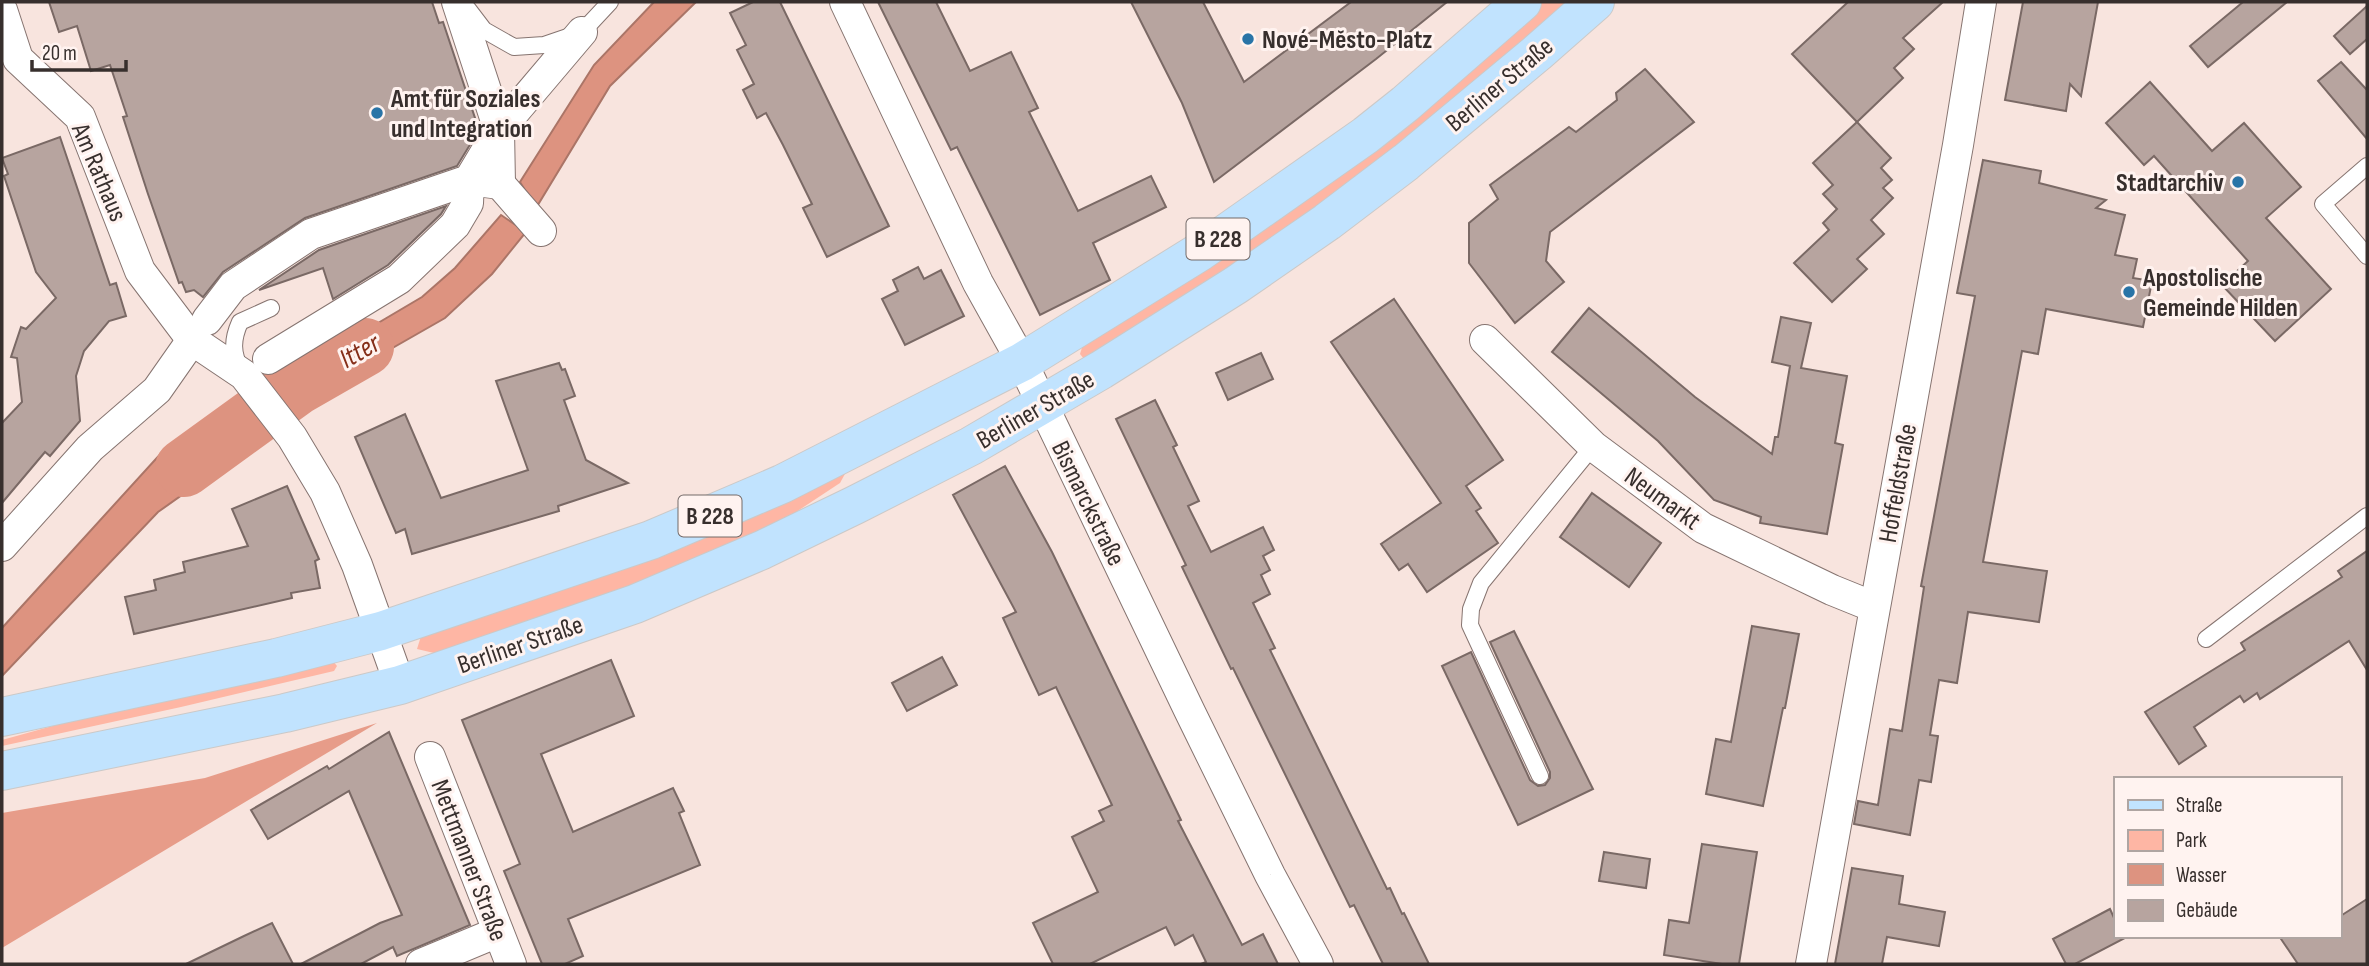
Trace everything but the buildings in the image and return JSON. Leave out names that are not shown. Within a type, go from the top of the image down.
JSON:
[{"type":"main road","name":"Berliner Straße","points":[[7,716],[276,658],[381,631],[639,545],[782,484],[1022,362],[1201,251],[1366,135],[1522,2]]},
{"type":"main road","name":"Berliner Straße","points":[[2,771],[285,713],[400,685],[635,604],[762,550],[971,446],[1101,370],[1236,285],[1327,222],[1406,162],[1595,2]]},
{"type":"street","points":[[460,2],[499,130],[500,184],[541,231]]},
{"type":"street","name":"Bismarckstraße","points":[[845,2],[978,283],[1043,404],[1270,875],[1318,964]]},
{"type":"street","name":"Hoffeldstraße","points":[[1811,964],[1958,145],[1981,2]]},
{"type":"street","name":"Am Rathaus","points":[[2,10],[18,59],[80,117],[140,271],[200,330],[256,367],[292,437],[325,492],[357,565],[381,631]]},
{"type":"street","points":[[256,367],[399,279],[455,225],[468,203],[469,180],[499,130],[582,32]]},
{"type":"street","points":[[2,546],[90,448],[157,390],[233,286],[312,233],[469,180],[500,184]]},
{"type":"street","name":"Neumarkt","points":[[1485,340],[1593,446],[1703,528],[1832,590],[1874,607]]},
{"type":"street","points":[[381,631],[400,685]]},
{"type":"street","name":"Mettmanner Straße","points":[[430,757],[511,964]]},
{"type":"street","points":[[421,964],[498,932]]},
{"type":"lane","points":[[460,2],[484,30],[514,47],[544,45],[582,32],[610,2]]},
{"type":"lane","points":[[2367,166],[2323,204],[2367,256]]},
{"type":"lane","name":"Am Rathaus","points":[[256,367],[234,356],[234,336],[240,322],[271,308]]},
{"type":"lane","points":[[1540,776],[1470,625],[1471,609],[1481,583],[1593,446]]},
{"type":"lane","points":[[2206,639],[2367,516]]},
{"type":"green space","points":[[1543,2],[1575,2],[1338,197],[1089,365],[1080,354],[1084,341]]},
{"type":"green space","points":[[846,472],[840,483],[793,514],[716,554],[622,590],[434,653],[417,649],[422,633]]},
{"type":"green space","points":[[333,661],[337,666],[334,671],[2,746],[2,740],[85,717]]},
{"type":"shaded area","points":[[377,723],[2,948],[2,813],[205,778]]},
{"type":"water","points":[[654,2],[696,2],[610,86],[536,208],[520,182],[594,65]]},
{"type":"water","points":[[501,215],[526,232],[492,274],[445,318],[305,398],[290,375],[422,297],[455,268]]},
{"type":"water","points":[[236,402],[261,439],[158,512],[2,676],[2,628],[164,450]]},
{"type":"waterway","name":"Itter","points":[[184,468],[297,386],[365,347]]},
{"type":"place","name":"Nové-Město-Platz","points":[[1248,39]]},
{"type":"place","name":"Amt für Soziales und Integration","points":[[377,113]]},
{"type":"place","name":"Stadtarchiv","points":[[2238,182]]},
{"type":"place","name":"Apostolische Gemeinde Hilden","points":[[2129,292]]}]
